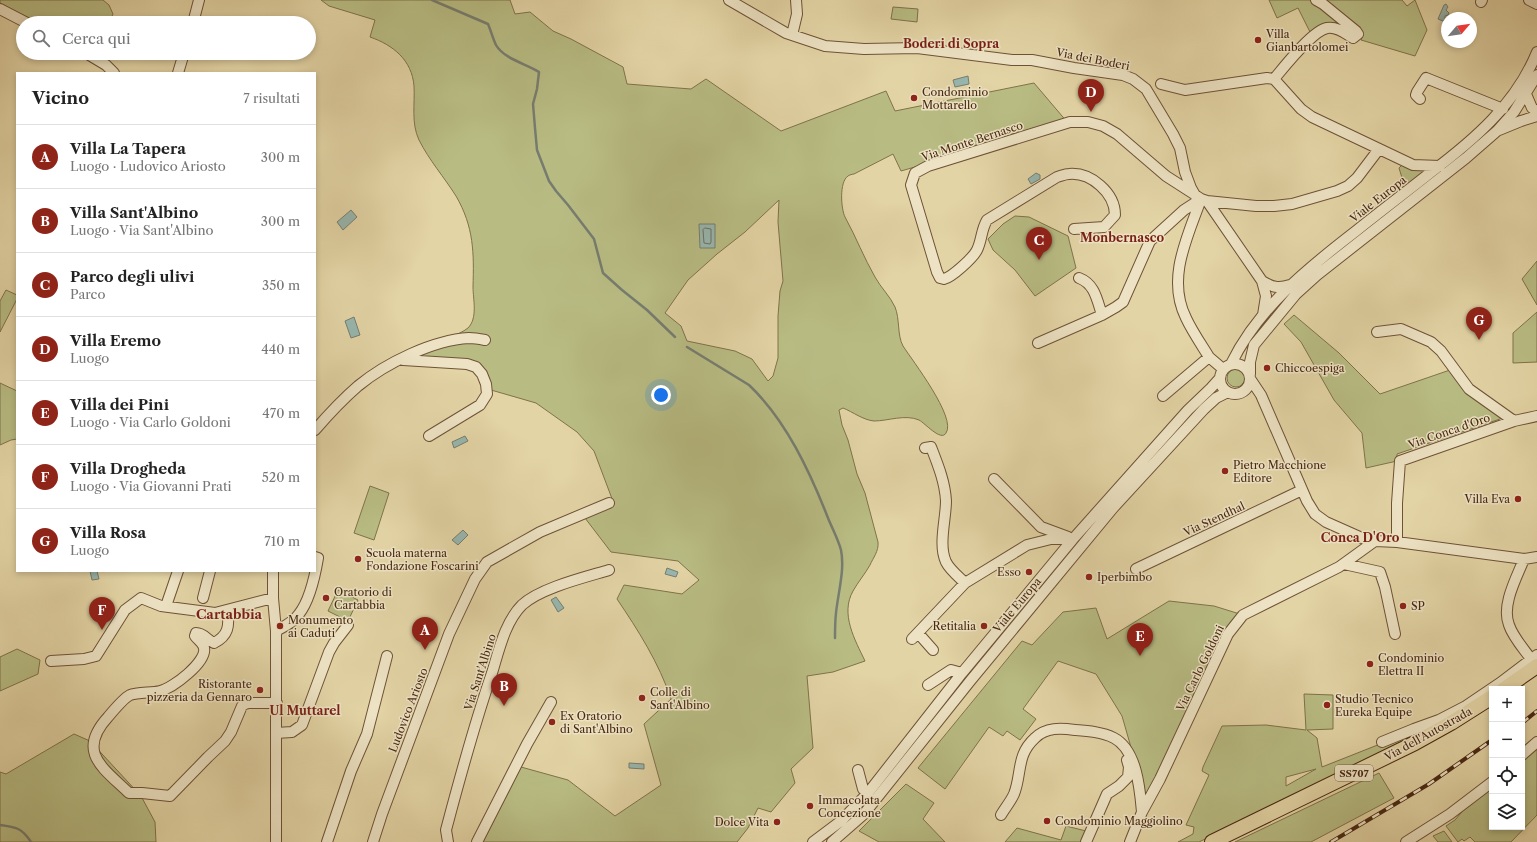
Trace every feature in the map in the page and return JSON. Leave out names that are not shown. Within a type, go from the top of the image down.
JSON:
[{"type":"highway","points":[[1507,686],[1535,660]]},
{"type":"highway","name":"Via dell'Autostrada","points":[[1212,842],[1415,743],[1489,700]]},
{"type":"street","points":[[195,16],[200,0]]},
{"type":"street","name":"Via dei Boderi","points":[[729,0],[766,22],[792,35],[825,46],[841,48],[917,48],[1012,60],[1044,61],[1133,79],[1146,89],[1173,134],[1180,148],[1185,172],[1191,188],[1201,198]]},
{"type":"street","points":[[792,35],[797,14],[796,0]]},
{"type":"street","points":[[1274,79],[1314,35],[1327,28],[1337,29],[1353,38],[1358,34],[1316,0]]},
{"type":"street","points":[[1529,0],[1537,4]]},
{"type":"street","points":[[0,9],[16,17]]},
{"type":"street","name":"Viale Europa","points":[[813,842],[841,821],[868,793],[962,673],[1074,539],[1188,410],[1211,388],[1225,370],[1249,332],[1290,286],[1311,266],[1440,166],[1489,124],[1503,109],[1518,87],[1537,52]]},
{"type":"street","points":[[98,60],[113,72]]},
{"type":"street","points":[[178,72],[182,60]]},
{"type":"street","name":"Viale Europa","points":[[832,842],[864,814],[961,692],[1103,520],[1180,435],[1211,402],[1228,392],[1236,394],[1244,391],[1250,384],[1250,362],[1254,345],[1296,294],[1317,275],[1466,158],[1497,131],[1514,112],[1537,75]]},
{"type":"street","points":[[1161,84],[1185,90],[1267,78],[1274,79],[1301,109],[1312,117],[1412,165],[1440,166]]},
{"type":"street","points":[[1420,99],[1416,95],[1426,78],[1503,109]]},
{"type":"street","points":[[1526,94],[1532,108],[1537,111]]},
{"type":"street","points":[[1497,131],[1537,116]]},
{"type":"street","name":"Via Monte Bernasco","points":[[1074,229],[1104,227],[1115,215],[1115,206],[1110,196],[1098,183],[1087,176],[1069,174],[1057,177],[987,220],[983,227],[977,251],[954,274],[944,279],[940,278],[924,231],[911,185],[912,179],[915,173],[928,166],[1070,122],[1088,122],[1103,126],[1117,134],[1166,176],[1201,198],[1262,281],[1266,296],[1263,316]]},
{"type":"street","points":[[1038,343],[1102,315],[1123,302],[1150,241],[1184,210],[1201,198],[1256,206],[1292,204],[1337,191],[1348,186],[1357,178],[1379,149]]},
{"type":"street","points":[[1201,198],[1184,247],[1177,275],[1179,296],[1185,316],[1209,358],[1225,370]]},
{"type":"street","points":[[1079,278],[1086,281],[1093,288],[1102,315]]},
{"type":"street","points":[[1262,281],[1274,288],[1290,286]]},
{"type":"street","points":[[1377,332],[1401,329],[1431,342],[1440,351],[1469,389],[1514,421],[1537,416]]},
{"type":"street","points":[[316,429],[358,386],[386,366],[428,347],[455,340],[471,338],[484,340]]},
{"type":"street","points":[[1163,396],[1209,358]]},
{"type":"street","points":[[401,360],[467,364],[476,367],[482,374],[486,384],[486,394],[480,405],[429,436]]},
{"type":"street","points":[[1225,370],[1240,364],[1245,366],[1259,391],[1302,490],[1311,507],[1320,519],[1362,538],[1375,541],[1397,542],[1524,558],[1537,557]]},
{"type":"street","points":[[1225,370],[1222,386],[1228,392]]},
{"type":"street","points":[[1244,391],[1255,396],[1264,405]]},
{"type":"street","name":"Via Conca d'Oro","points":[[1397,542],[1396,503],[1400,460],[1514,421]]},
{"type":"street","points":[[925,448],[931,447],[942,475],[946,501],[943,534],[946,563],[965,583]]},
{"type":"street","points":[[994,479],[1040,527],[1074,539]]},
{"type":"street","name":"Via Stendhal","points":[[1136,569],[1302,490]]},
{"type":"street","name":"Ludovico Ariosto","points":[[373,842],[449,634],[475,579],[487,562],[496,556],[540,532],[609,503]]},
{"type":"street","points":[[933,650],[915,636],[965,583],[1027,545],[1051,539],[1074,539]]},
{"type":"street","name":"Via Carlo Goldoni","points":[[1130,842],[1142,812],[1160,779],[1218,654],[1228,634],[1243,614],[1344,564],[1375,541]]},
{"type":"street","points":[[276,631],[289,624],[299,614],[315,579],[318,558],[316,557]]},
{"type":"street","points":[[1382,742],[1439,720],[1466,706],[1535,660],[1508,624],[1506,612],[1510,596],[1524,558]]},
{"type":"street","points":[[1344,564],[1380,572],[1385,587],[1395,634]]},
{"type":"street","name":"Via Sant'Albino","points":[[448,842],[446,830],[479,710],[504,635],[515,613],[523,604],[539,593],[609,570]]},
{"type":"street","points":[[166,606],[178,572]]},
{"type":"street","points":[[204,598],[210,572]]},
{"type":"street","points":[[273,572],[277,703],[276,842]]},
{"type":"street","points":[[51,661],[96,656],[125,610],[141,598],[161,606],[215,613],[273,598]]},
{"type":"street","points":[[227,611],[230,622],[228,632],[218,642],[211,643],[201,633],[196,633],[195,636],[204,647],[203,657],[187,674],[162,691],[130,695],[107,718],[94,739],[93,748],[96,757],[103,768],[129,793],[170,796],[208,756],[225,741],[233,729],[239,714],[239,710],[244,704],[277,703]]},
{"type":"street","points":[[276,733],[292,732],[302,725],[329,652],[348,625]]},
{"type":"street","points":[[327,842],[351,771],[367,734],[387,656]]},
{"type":"street","points":[[928,685],[951,670],[962,673]]},
{"type":"street","points":[[477,842],[527,744],[551,702]]},
{"type":"street","name":"Via Carlo Goldoni","points":[[1001,815],[1014,794],[1021,760],[1025,751],[1035,738],[1044,731],[1051,729],[1094,732],[1114,738],[1128,752],[1136,773],[1140,784],[1142,812]]},
{"type":"street","points":[[1525,752],[1537,742]]},
{"type":"street","points":[[1086,842],[1107,794],[1128,778],[1129,767],[1120,744]]},
{"type":"street","points":[[858,770],[863,789],[868,793]]},
{"type":"street","points":[[1406,842],[1450,814],[1489,784]]},
{"type":"green space","points":[[0,0],[103,0],[109,5],[113,14],[112,16],[25,16],[0,3]]},
{"type":"green space","points":[[321,0],[510,0],[515,14],[530,12],[553,31],[623,67],[627,84],[691,89],[706,79],[781,131],[886,91],[895,111],[1034,83],[1068,123],[901,171],[893,154],[845,179],[842,196],[845,217],[875,277],[895,307],[898,317],[901,342],[940,403],[948,426],[946,433],[941,435],[937,434],[919,420],[914,418],[874,421],[862,418],[843,408],[839,410],[857,474],[865,493],[878,542],[876,554],[853,591],[849,600],[848,609],[850,627],[865,661],[833,672],[807,676],[813,748],[791,769],[795,783],[771,812],[758,808],[748,828],[737,842],[483,842],[521,767],[568,780],[615,816],[661,785],[644,724],[671,699],[654,660],[617,599],[624,585],[682,594],[699,580],[678,561],[611,552],[585,518],[614,504],[594,451],[577,432],[536,403],[491,390],[485,372],[421,357],[420,354],[468,328],[473,319],[473,251],[470,229],[462,207],[456,196],[427,155],[419,140],[414,120],[414,86],[410,68],[394,49],[370,37],[375,20],[329,6]],"holes":[[[779,200],[778,222],[783,281],[780,291],[778,316],[778,358],[773,376],[768,381],[752,359],[735,351],[687,341],[681,326],[665,313],[688,280],[717,254],[745,232]]]},
{"type":"green space","points":[[1269,0],[1402,0],[1407,6],[1415,0],[1427,30],[1415,56],[1361,40],[1363,35],[1353,35],[1338,27],[1311,34],[1298,8],[1277,18]]},
{"type":"green space","points":[[893,7],[918,9],[917,22],[891,19]]},
{"type":"green space","points":[[1403,164],[1424,169],[1425,172],[1399,191],[1403,181],[1399,168]]},
{"type":"green space","points":[[1015,216],[1029,217],[1068,236],[1076,268],[1035,296],[1015,270],[993,250],[988,239],[1003,224]]},
{"type":"green space","points":[[1537,261],[1537,305],[1522,279]]},
{"type":"green space","points":[[6,290],[16,295],[16,301],[0,332],[0,301]]},
{"type":"green space","points":[[1537,312],[1537,362],[1513,363],[1513,333]]},
{"type":"green space","points":[[1294,315],[1339,353],[1380,394],[1450,370],[1503,418],[1397,454],[1397,461],[1366,468],[1362,433],[1334,400],[1301,342],[1284,324]]},
{"type":"green space","points":[[1236,369],[1242,372],[1245,378],[1242,384],[1236,387],[1230,384],[1227,378],[1230,372]]},
{"type":"green space","points":[[0,383],[16,391],[16,439],[0,445]]},
{"type":"green space","points":[[370,486],[389,493],[374,540],[354,533]]},
{"type":"green space","points":[[338,590],[358,600],[348,621],[328,611]]},
{"type":"green space","points":[[1169,601],[1214,606],[1243,615],[1147,803],[1122,716],[1096,674],[1058,661],[1023,709],[1036,719],[1020,740],[1007,731],[1003,736],[989,727],[945,789],[918,768],[1022,641],[1032,645],[1063,612],[1096,608],[1107,639]]},
{"type":"green space","points":[[17,649],[40,660],[38,674],[0,691],[0,657]]},
{"type":"green space","points":[[1304,694],[1333,695],[1333,729],[1307,730],[1317,738],[1322,767],[1418,729],[1420,734],[1199,842],[1178,842],[1193,834],[1194,827],[1186,825],[1209,775],[1202,771],[1203,767],[1222,726],[1266,725],[1306,730]],"holes":[[[1316,769],[1286,786],[1286,777]]]},
{"type":"green space","points":[[74,734],[90,741],[141,796],[155,822],[156,842],[0,842],[0,772],[6,774]]},
{"type":"green space","points":[[1537,746],[1537,815],[1525,827],[1525,758]]},
{"type":"green space","points":[[1379,773],[1394,798],[1311,842],[1235,842]]},
{"type":"green space","points":[[906,784],[934,803],[923,819],[945,842],[879,842],[859,831]]},
{"type":"green space","points":[[1489,788],[1489,830],[1523,830],[1511,842],[1475,842],[1470,837],[1464,841],[1462,839],[1458,842],[1446,826],[1455,820],[1466,807]]},
{"type":"green space","points":[[1066,826],[1086,831],[1081,842],[1005,842],[1017,828],[1061,840]]},
{"type":"green space","points":[[1444,831],[1452,842],[1438,842],[1433,836]]},
{"type":"water","points":[[1446,4],[1448,7],[1446,10],[1448,12],[1441,12]]},
{"type":"water","points":[[1441,12],[1441,20],[1438,19]]},
{"type":"water","points":[[968,76],[969,84],[955,87],[953,80]]},
{"type":"water","points":[[1036,173],[1040,175],[1040,179],[1031,184],[1028,179]]},
{"type":"water","points":[[351,210],[357,217],[343,230],[337,222]]},
{"type":"water","points":[[699,224],[715,224],[715,248],[700,248]]},
{"type":"water","points":[[354,317],[360,335],[351,338],[345,321]]},
{"type":"water","points":[[465,436],[468,441],[454,448],[452,442]]},
{"type":"water","points":[[463,530],[468,535],[458,545],[452,540]]},
{"type":"water","points":[[667,568],[678,572],[676,577],[665,574]]},
{"type":"water","points":[[90,572],[97,572],[99,579],[92,580]]},
{"type":"water","points":[[556,597],[564,608],[558,612],[551,600]]},
{"type":"water","points":[[429,621],[434,624],[427,640],[421,637]]},
{"type":"water","points":[[629,763],[644,764],[644,769],[629,768]]},
{"type":"waterway","points":[[432,0],[488,24],[496,45],[504,54],[539,72],[533,104],[537,150],[549,181],[594,239],[603,273],[647,310],[675,337]]},
{"type":"waterway","points":[[687,347],[749,385],[774,414],[796,447],[821,501],[841,550],[842,573],[836,613],[835,638]]},
{"type":"waterway","points":[[0,825],[18,829],[25,834],[31,842]]},
{"type":"railway","points":[[1523,722],[1537,711]]},
{"type":"railway","points":[[1331,842],[1429,784],[1489,742]]},
{"type":"place","name":"Villa Gianbartolomei","points":[[1258,40]]},
{"type":"place","name":"Condominio Mottarello","points":[[914,98]]},
{"type":"place","name":"Villa Eremo","points":[[1091,112]]},
{"type":"place","name":"Parco degli ulivi","points":[[1039,260]]},
{"type":"place","name":"Villa Rosa","points":[[1479,340]]},
{"type":"place","name":"Chiccoespiga","points":[[1267,368]]},
{"type":"place","name":"Pietro Macchione Editore","points":[[1225,471]]},
{"type":"place","name":"Villa Eva","points":[[1518,499]]},
{"type":"place","name":"Scuola materna Fondazione Foscarini","points":[[358,559]]},
{"type":"place","name":"Esso","points":[[1029,572]]},
{"type":"place","name":"Iperbimbo","points":[[1089,577]]},
{"type":"place","name":"Oratorio di Cartabbia","points":[[326,598]]},
{"type":"place","name":"SP","points":[[1403,606]]},
{"type":"place","name":"Monumento ai Caduti","points":[[280,626]]},
{"type":"place","name":"Retitalia","points":[[984,626]]},
{"type":"place","name":"Villa Drogheda","points":[[102,630]]},
{"type":"place","name":"Villa La Tapera","points":[[425,650]]},
{"type":"place","name":"Villa dei Pini","points":[[1140,656]]},
{"type":"place","name":"Condominio Elettra II","points":[[1370,664]]},
{"type":"place","name":"Ristorante pizzeria da Gennaro","points":[[260,690]]},
{"type":"place","name":"Colle di Sant'Albino","points":[[642,698]]},
{"type":"place","name":"Studio Tecnico Eureka Equipe","points":[[1327,705]]},
{"type":"place","name":"Villa Sant'Albino","points":[[504,706]]},
{"type":"place","name":"Ex Oratorio di Sant'Albino","points":[[552,722]]},
{"type":"place","name":"Immacolata Concezione","points":[[810,806]]},
{"type":"place","name":"Condominio Maggiolino","points":[[1047,821]]},
{"type":"place","name":"Dolce Vita","points":[[777,822]]},
{"type":"district","name":"Boderi di Sopra","points":[[951,43]]},
{"type":"district","name":"Monbernasco","points":[[1122,237]]},
{"type":"district","name":"Conca D'Oro","points":[[1360,537]]},
{"type":"district","name":"Cartabbia","points":[[229,614]]},
{"type":"district","name":"Ul Muttarel","points":[[305,710]]}]
